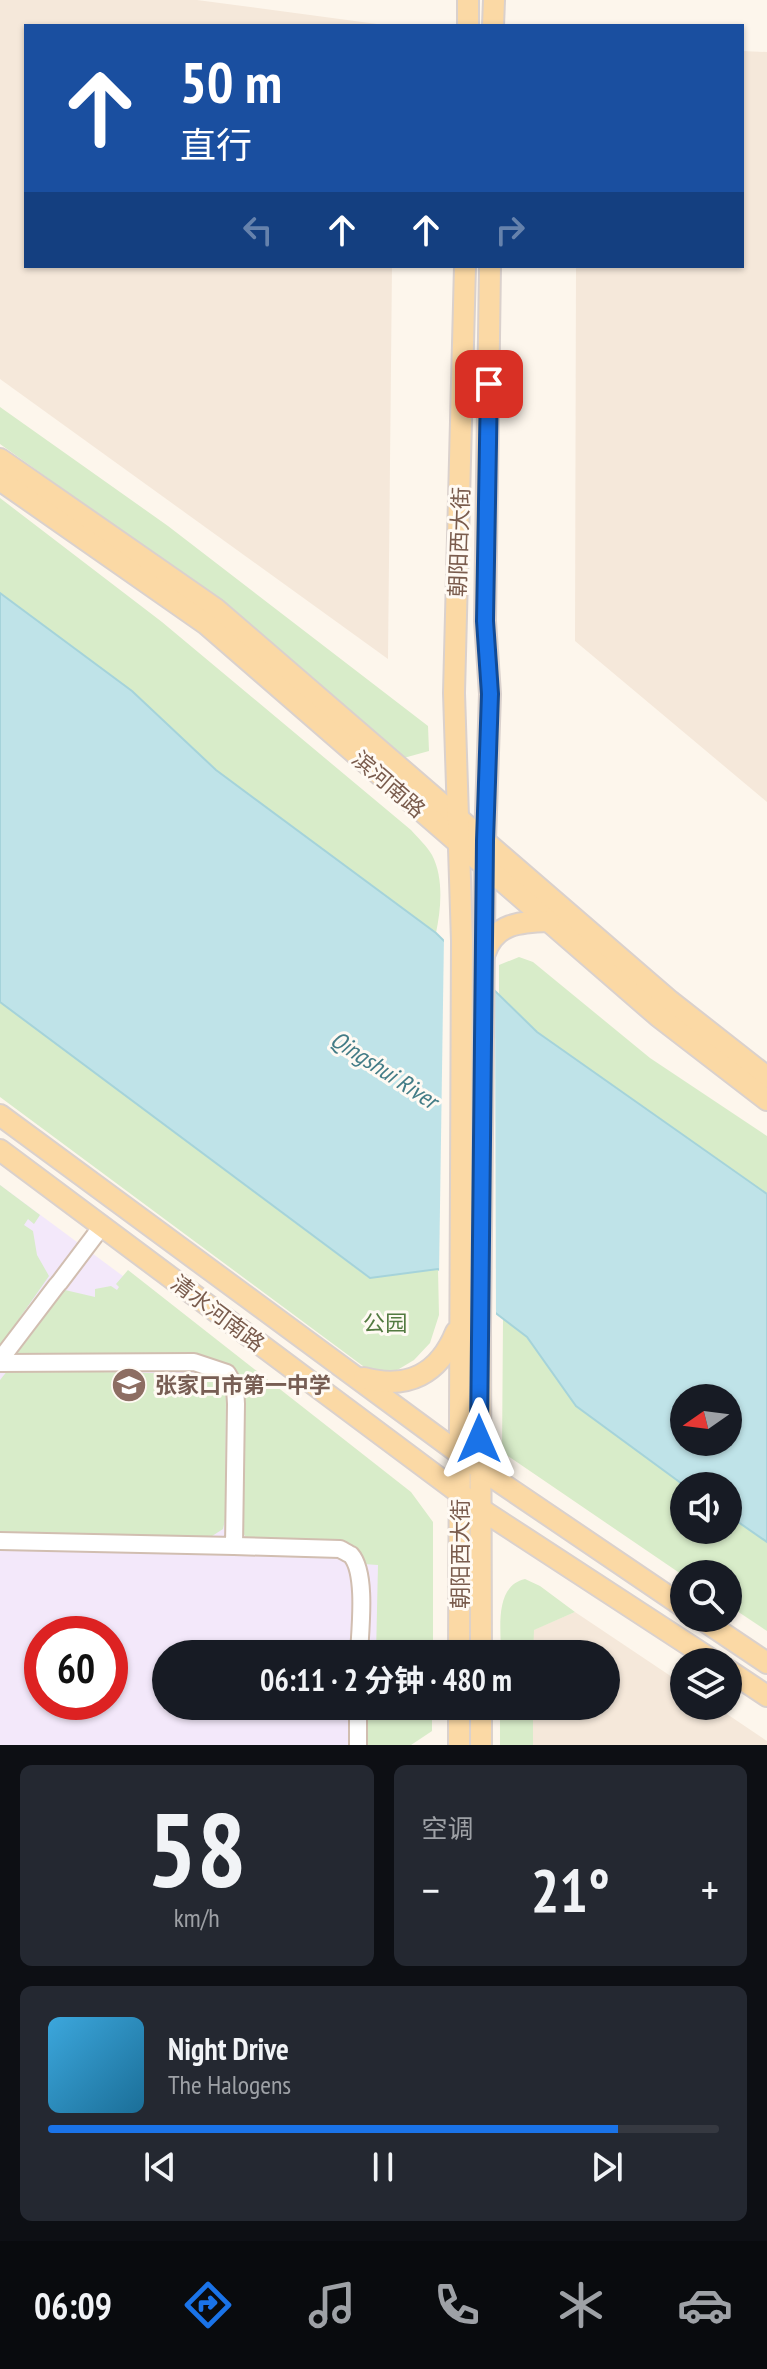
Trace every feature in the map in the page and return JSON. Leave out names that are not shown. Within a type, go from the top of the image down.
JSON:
[{"type":"main road","points":[[468,0],[468,24]]},
{"type":"main road","points":[[493,24],[494,0]]},
{"type":"main road","name":"朝阳西大街","points":[[459,1640],[462,941],[454,693],[465,268]]},
{"type":"main road","name":"朝阳西大街","points":[[481,1640],[482,1510],[479,1468],[485,841],[490,694],[485,621],[490,268]]},
{"type":"main road","name":"滨河南路","points":[[0,459],[216,609],[670,1001],[767,1077]]},
{"type":"main road","name":"滨河南路","points":[[0,480],[206,624],[658,1016],[767,1100]]},
{"type":"main road","points":[[484,957],[496,932],[516,925],[549,921]]},
{"type":"main road","name":"清水河南路","points":[[0,1115],[479,1468],[670,1598]]},
{"type":"main road","name":"清水河南路","points":[[0,1150],[482,1510],[694,1648]]},
{"type":"main road","points":[[353,1374],[387,1383],[419,1376],[433,1367],[448,1350],[459,1318]]},
{"type":"main road","points":[[721,1632],[767,1663]]},
{"type":"main road","points":[[742,1679],[767,1696]]},
{"type":"main road","points":[[459,1720],[459,1745]]},
{"type":"main road","points":[[481,1720],[481,1745]]},
{"type":"lane","points":[[0,1362],[102,1226]]},
{"type":"lane","points":[[0,1362],[194,1362],[227,1373],[235,1387],[234,1546]]},
{"type":"lane","points":[[0,1541],[340,1549],[350,1554],[358,1568],[359,1640]]},
{"type":"lane","points":[[358,1720],[358,1745]]},
{"type":"shaded area","points":[[0,0],[197,0],[377,24],[24,24],[24,268],[392,268],[388,659],[0,379]]},
{"type":"shaded area","points":[[744,51],[767,52],[767,802],[575,641],[576,268],[744,268]]},
{"type":"shaded area","name":"张家口市第一中学","points":[[0,1185],[131,1282],[386,1487],[385,1640],[152,1640],[152,1720],[385,1720],[385,1745],[0,1745]]},
{"type":"shaded area","points":[[575,1612],[617,1640],[533,1640],[533,1630]]},
{"type":"shaded area","points":[[620,1642],[670,1676],[670,1720],[736,1720],[767,1741],[767,1745],[533,1745],[533,1720],[620,1720]]},
{"type":"green space","points":[[0,407],[168,526],[428,726],[429,751],[400,759],[204,590],[0,444]]},
{"type":"green space","points":[[0,498],[162,622],[411,830],[436,864],[440,904],[436,933],[216,770],[132,691],[0,593]]},
{"type":"green space","points":[[519,957],[533,962],[650,1058],[767,1136],[767,1194],[537,1032],[499,995],[499,965]]},
{"type":"green space","name":"公园","points":[[0,1002],[369,1278],[438,1269],[439,1315],[430,1343],[414,1360],[394,1372],[371,1372],[0,1097]]},
{"type":"green space","points":[[0,1185],[40,1215],[34,1224],[28,1219],[24,1225],[33,1231],[37,1255],[49,1276],[0,1346]]},
{"type":"green space","points":[[128,1270],[411,1492],[433,1522],[433,1640],[376,1640],[378,1565],[363,1564],[359,1554],[247,1539],[243,1533],[243,1391],[226,1366],[197,1356],[16,1355],[65,1290],[95,1297],[95,1289],[111,1286],[117,1290],[119,1287],[116,1284]]},
{"type":"green space","points":[[503,1319],[527,1337],[576,1406],[670,1475],[670,1544],[742,1544],[742,1525],[767,1542],[767,1631],[742,1614],[742,1560],[670,1560],[670,1566],[502,1452]]},
{"type":"green space","points":[[8,1370],[195,1374],[217,1383],[226,1394],[223,1529],[209,1538],[0,1534],[0,1380]]},
{"type":"green space","points":[[525,1579],[540,1586],[575,1612],[534,1630],[534,1640],[501,1640],[501,1610],[508,1590]]},
{"type":"green space","points":[[364,1720],[432,1720],[432,1731],[411,1745],[364,1745]]},
{"type":"green space","points":[[500,1720],[533,1720],[533,1745],[500,1745]]},
{"type":"water","name":"Qingshui River","points":[[0,593],[132,691],[216,770],[436,933],[537,1032],[767,1194],[767,1542],[742,1525],[742,1472],[670,1472],[670,1475],[576,1406],[527,1337],[438,1269],[370,1278],[0,1002]]},
{"type":"pier","points":[[444,936],[495,986],[496,1318],[439,1275]]},
{"type":"place","name":"张家口市第一中学","points":[[129,1385]]},
{"type":"route","points":[[479,1439],[485,841],[490,694],[485,621],[489,384]]}]
